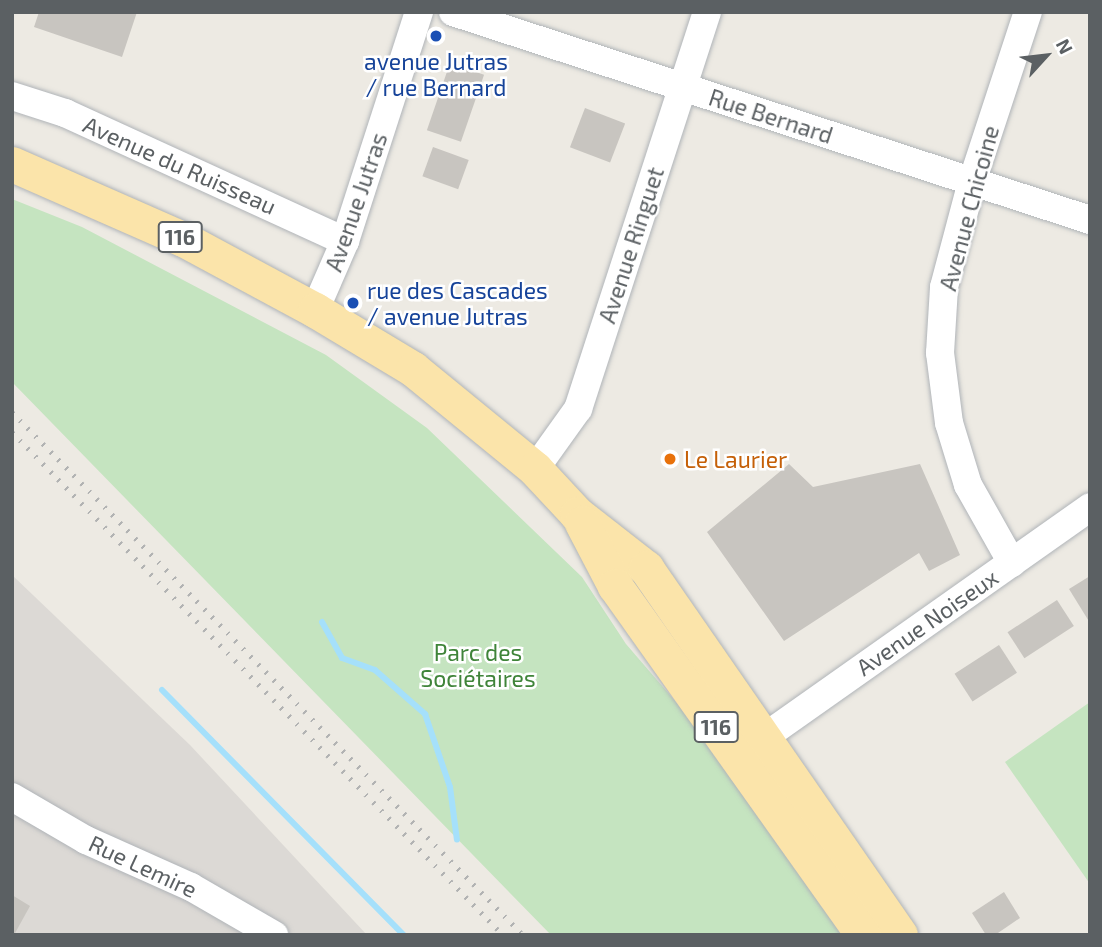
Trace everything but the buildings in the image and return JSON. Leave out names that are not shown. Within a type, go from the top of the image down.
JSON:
[{"type":"main road","name":"116","points":[[12,164],[183,239],[316,310],[413,369],[535,469],[577,514],[646,568],[863,935]]},
{"type":"main road","name":"116","points":[[751,747],[900,935]]},
{"type":"street","name":"Avenue Jutras","points":[[316,310],[345,242],[418,12]]},
{"type":"street","name":"Rue Bernard","points":[[453,12],[1090,220]]},
{"type":"street","name":"Avenue Ringuet","points":[[535,469],[578,409],[707,12]]},
{"type":"street","name":"Avenue Chicoine","points":[[1012,563],[968,485],[949,423],[940,353],[944,287],[972,182],[1028,12]]},
{"type":"street","name":"Avenue du Ruisseau","points":[[12,96],[65,113],[345,242]]},
{"type":"street","name":"Avenue Noiseux","points":[[751,747],[1090,507]]},
{"type":"street","name":"Rue Lemire","points":[[12,797],[86,840],[191,887],[274,935]]},
{"type":"shaded area","points":[[12,575],[190,745],[367,935],[12,935]]},
{"type":"green space","name":"Parc des Sociétaires","points":[[12,199],[82,227],[326,355],[427,428],[582,577],[626,644],[737,773],[844,935],[551,935],[12,382]]},
{"type":"green space","points":[[1090,702],[1090,884],[1005,762]]},
{"type":"waterway","points":[[322,622],[342,658],[375,670],[425,714],[450,787],[457,840]]},
{"type":"waterway","points":[[162,690],[404,935]]},
{"type":"railway","points":[[12,412],[523,935]]},
{"type":"railway","points":[[12,432],[503,935]]},
{"type":"place","name":"avenue Jutras / rue Bernard","points":[[436,36]]},
{"type":"place","name":"rue des Cascades / avenue Jutras","points":[[353,303]]},
{"type":"place","name":"Le Laurier","points":[[670,459]]}]
